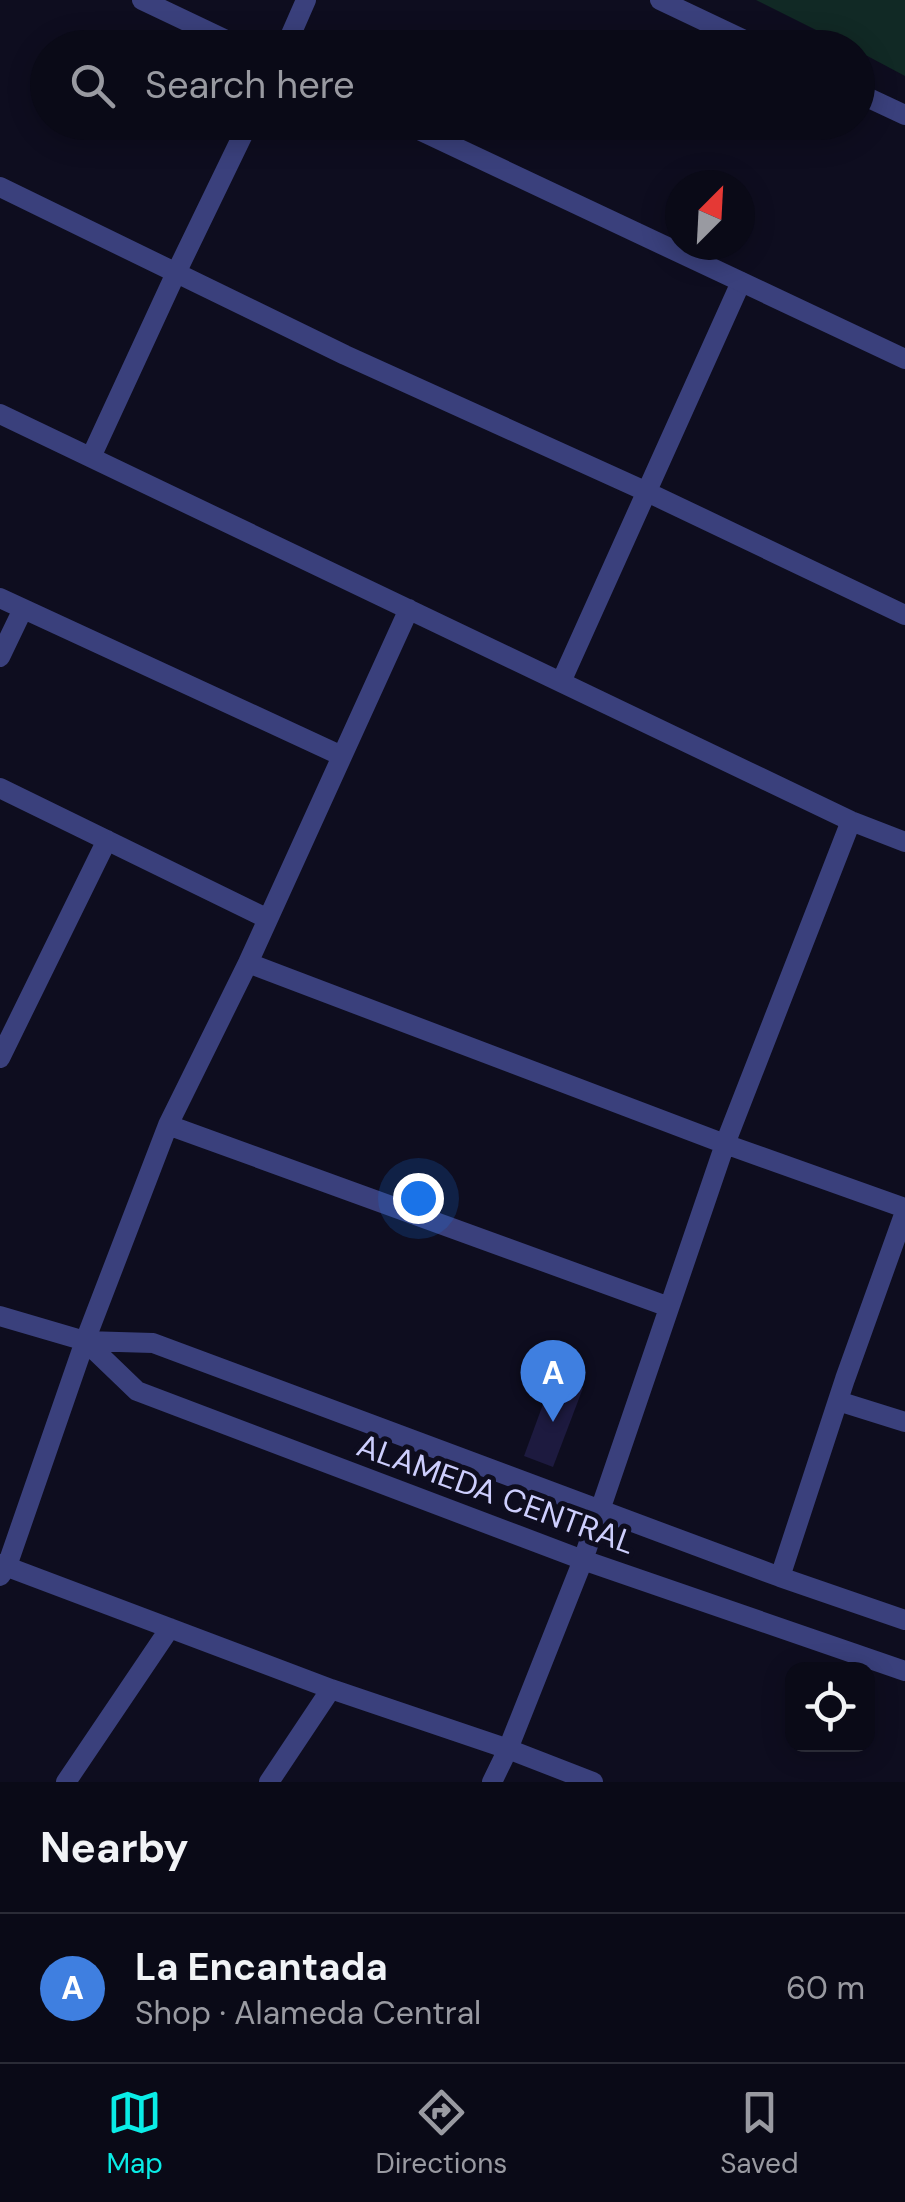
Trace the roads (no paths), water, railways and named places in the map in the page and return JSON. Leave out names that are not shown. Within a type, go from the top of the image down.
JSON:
[{"type":"street","points":[[142,0],[204,30]]},
{"type":"street","points":[[293,30],[306,0]]},
{"type":"street","points":[[660,0],[723,30]]},
{"type":"street","points":[[875,101],[905,115]]},
{"type":"street","points":[[91,458],[240,140]]},
{"type":"street","points":[[440,140],[905,359]]},
{"type":"street","points":[[0,187],[344,356],[645,490],[905,616]]},
{"type":"street","points":[[560,682],[741,282]]},
{"type":"street","points":[[0,414],[851,821],[905,842]]},
{"type":"street","points":[[0,598],[342,756]]},
{"type":"street","points":[[0,657],[23,608]]},
{"type":"street","points":[[409,610],[248,963],[168,1126],[2,1569],[593,1782]]},
{"type":"street","points":[[0,788],[268,919]]},
{"type":"street","points":[[492,1782],[583,1560],[725,1144],[851,821]]},
{"type":"street","points":[[0,1058],[107,840]]},
{"type":"street","points":[[248,963],[905,1210],[780,1578]]},
{"type":"street","points":[[168,1126],[669,1307]]},
{"type":"street","name":"ALAMEDA CENTRAL","points":[[0,1316],[85,1341],[154,1343],[780,1578],[905,1620]]},
{"type":"street","name":"ALAMEDA CENTRAL","points":[[85,1341],[138,1391],[583,1560],[905,1671]]},
{"type":"street","points":[[838,1401],[905,1422]]},
{"type":"street","points":[[66,1782],[170,1628]]},
{"type":"street","points":[[268,1782],[332,1689]]},
{"type":"place","name":"La Encantada","points":[[553,1422]]}]
